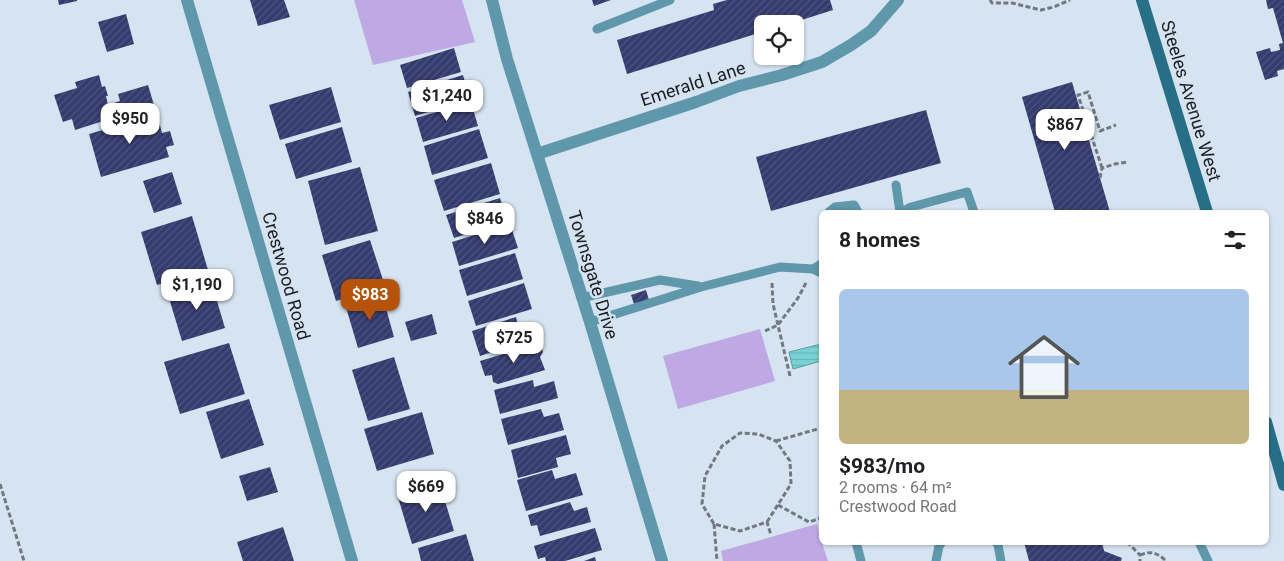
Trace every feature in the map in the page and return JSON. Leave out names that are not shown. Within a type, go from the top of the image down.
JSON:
[{"type":"main road","name":"Steeles Avenue West","points":[[1142,0],[1206,210]]},
{"type":"main road","points":[[1269,433],[1284,486]]},
{"type":"street","name":"Crestwood Road","points":[[187,0],[352,561]]},
{"type":"street","name":"Townsgate Drive","points":[[492,0],[508,59],[662,561]]},
{"type":"street","name":"Emerald Lane","points":[[537,154],[739,86],[822,62],[871,31],[895,1]]},
{"type":"lane","points":[[597,29],[670,0]]},
{"type":"lane","points":[[896,185],[901,210]]},
{"type":"lane","points":[[905,210],[967,192],[973,210]]},
{"type":"lane","points":[[831,210],[835,207],[854,205],[857,210]]},
{"type":"lane","points":[[590,322],[701,287],[771,269],[780,267],[817,271]]},
{"type":"lane","points":[[582,298],[660,280],[701,287]]},
{"type":"lane","points":[[857,545],[861,561]]},
{"type":"lane","points":[[936,561],[940,545]]},
{"type":"lane","points":[[998,545],[1001,561]]},
{"type":"lane","points":[[1200,545],[1208,561]]},
{"type":"path","points":[[990,0],[992,3],[1012,3],[1041,10],[1070,0]]},
{"type":"path","points":[[1100,178],[1102,168],[1078,95],[1088,92],[1100,131],[1116,125]]},
{"type":"path","points":[[1102,168],[1127,162]]},
{"type":"path","points":[[771,269],[773,304],[790,376]]},
{"type":"path","points":[[766,331],[778,326],[817,271]]},
{"type":"path","points":[[776,441],[819,429]]},
{"type":"path","points":[[714,524],[740,530],[767,522],[791,484],[790,461],[776,441],[758,434],[740,433],[722,446],[705,476],[702,504],[714,524],[717,561]]},
{"type":"path","points":[[0,484],[24,561]]},
{"type":"path","points":[[778,505],[809,522],[819,519]]},
{"type":"path","points":[[767,522],[770,535]]},
{"type":"path","points":[[1130,545],[1140,555],[1140,561]]},
{"type":"path","points":[[1140,555],[1148,552],[1156,553],[1164,561]]},
{"type":"shaded area","points":[[354,0],[462,0],[475,42],[373,65]]},
{"type":"shaded area","points":[[760,329],[775,381],[678,409],[663,356]]},
{"type":"shaded area","points":[[819,344],[819,362],[793,369],[789,352]]},
{"type":"shaded area","points":[[817,524],[819,545],[823,545],[828,561],[723,561],[721,551]]},
{"type":"building","points":[[58,0],[77,0],[77,1],[59,5]]},
{"type":"building","points":[[250,0],[284,0],[290,17],[258,26]]},
{"type":"building","points":[[592,0],[611,0],[594,6]]},
{"type":"building","points":[[727,0],[830,0],[833,10],[804,19],[804,15],[754,15],[754,34],[627,74],[617,40],[714,10],[713,4]]},
{"type":"building","points":[[1266,0],[1284,0],[1284,69],[1277,71],[1278,76],[1265,80],[1256,52],[1270,48],[1271,52],[1280,50],[1279,44],[1283,43],[1273,8],[1268,9]]},
{"type":"building","points":[[126,14],[134,44],[107,52],[98,22]]},
{"type":"building","points":[[454,48],[461,72],[407,88],[400,65]]},
{"type":"building","points":[[99,75],[102,87],[105,86],[108,96],[106,96],[108,105],[120,101],[118,94],[148,85],[154,105],[75,130],[72,119],[63,122],[54,95],[77,88],[75,82]]},
{"type":"building","points":[[463,75],[470,99],[415,116],[408,92]]},
{"type":"building","points":[[1072,82],[1109,210],[1054,210],[1022,97]]},
{"type":"building","points":[[331,87],[341,122],[280,140],[269,105]]},
{"type":"building","points":[[471,102],[478,126],[423,142],[416,118]]},
{"type":"building","points":[[926,110],[941,163],[771,211],[756,157]]},
{"type":"building","points":[[157,114],[162,133],[170,131],[174,145],[166,147],[169,157],[101,177],[89,134]]},
{"type":"building","points":[[342,127],[352,162],[296,179],[285,144]]},
{"type":"building","points":[[479,129],[488,158],[432,175],[424,146]]},
{"type":"building","points":[[491,163],[500,194],[444,211],[434,180]]},
{"type":"building","points":[[360,167],[378,231],[325,245],[308,181]]},
{"type":"building","points":[[172,172],[182,204],[154,213],[143,181]]},
{"type":"building","points":[[500,198],[507,221],[454,238],[446,215]]},
{"type":"building","points":[[192,216],[208,270],[157,285],[141,232]]},
{"type":"building","points":[[510,224],[518,248],[459,266],[452,242]]},
{"type":"building","points":[[370,240],[385,286],[336,301],[322,255]]},
{"type":"building","points":[[515,253],[523,279],[467,296],[459,270]]},
{"type":"building","points":[[211,281],[225,328],[182,341],[168,295]]},
{"type":"building","points":[[524,283],[532,309],[476,326],[468,301]]},
{"type":"building","points":[[646,290],[649,300],[634,304],[631,295]]},
{"type":"building","points":[[382,294],[394,337],[358,348],[345,304]]},
{"type":"building","points":[[432,314],[437,334],[411,341],[405,322]]},
{"type":"building","points":[[516,317],[518,326],[531,322],[536,338],[480,356],[472,331]]},
{"type":"building","points":[[229,343],[245,394],[180,414],[164,362]]},
{"type":"building","points":[[534,345],[541,345],[543,352],[540,357],[545,370],[498,384],[493,382],[492,375],[485,376],[480,361]]},
{"type":"building","points":[[394,357],[410,409],[368,421],[352,370]]},
{"type":"building","points":[[533,380],[534,387],[554,381],[558,398],[500,414],[494,390]]},
{"type":"building","points":[[249,399],[264,445],[221,459],[206,412]]},
{"type":"building","points":[[541,409],[544,417],[559,413],[564,430],[508,445],[501,419]]},
{"type":"building","points":[[422,412],[434,454],[377,471],[364,429]]},
{"type":"building","points":[[566,435],[571,454],[556,458],[558,467],[518,478],[511,450]]},
{"type":"building","points":[[270,467],[278,492],[247,501],[239,476]]},
{"type":"building","points":[[552,470],[555,479],[576,473],[583,495],[526,511],[517,480]]},
{"type":"building","points":[[439,481],[454,531],[412,544],[397,494]]},
{"type":"building","points":[[570,502],[574,511],[587,507],[591,522],[540,536],[537,525],[531,526],[528,515]]},
{"type":"building","points":[[283,527],[294,561],[243,561],[237,542]]},
{"type":"building","points":[[595,528],[602,550],[565,561],[546,561],[545,557],[538,559],[534,546]]},
{"type":"building","points":[[466,534],[474,561],[421,561],[418,548]]},
{"type":"building","points":[[1025,545],[1103,545],[1104,551],[1122,558],[1121,561],[1029,561]]},
{"type":"building","points":[[595,557],[596,561],[584,561]]}]
